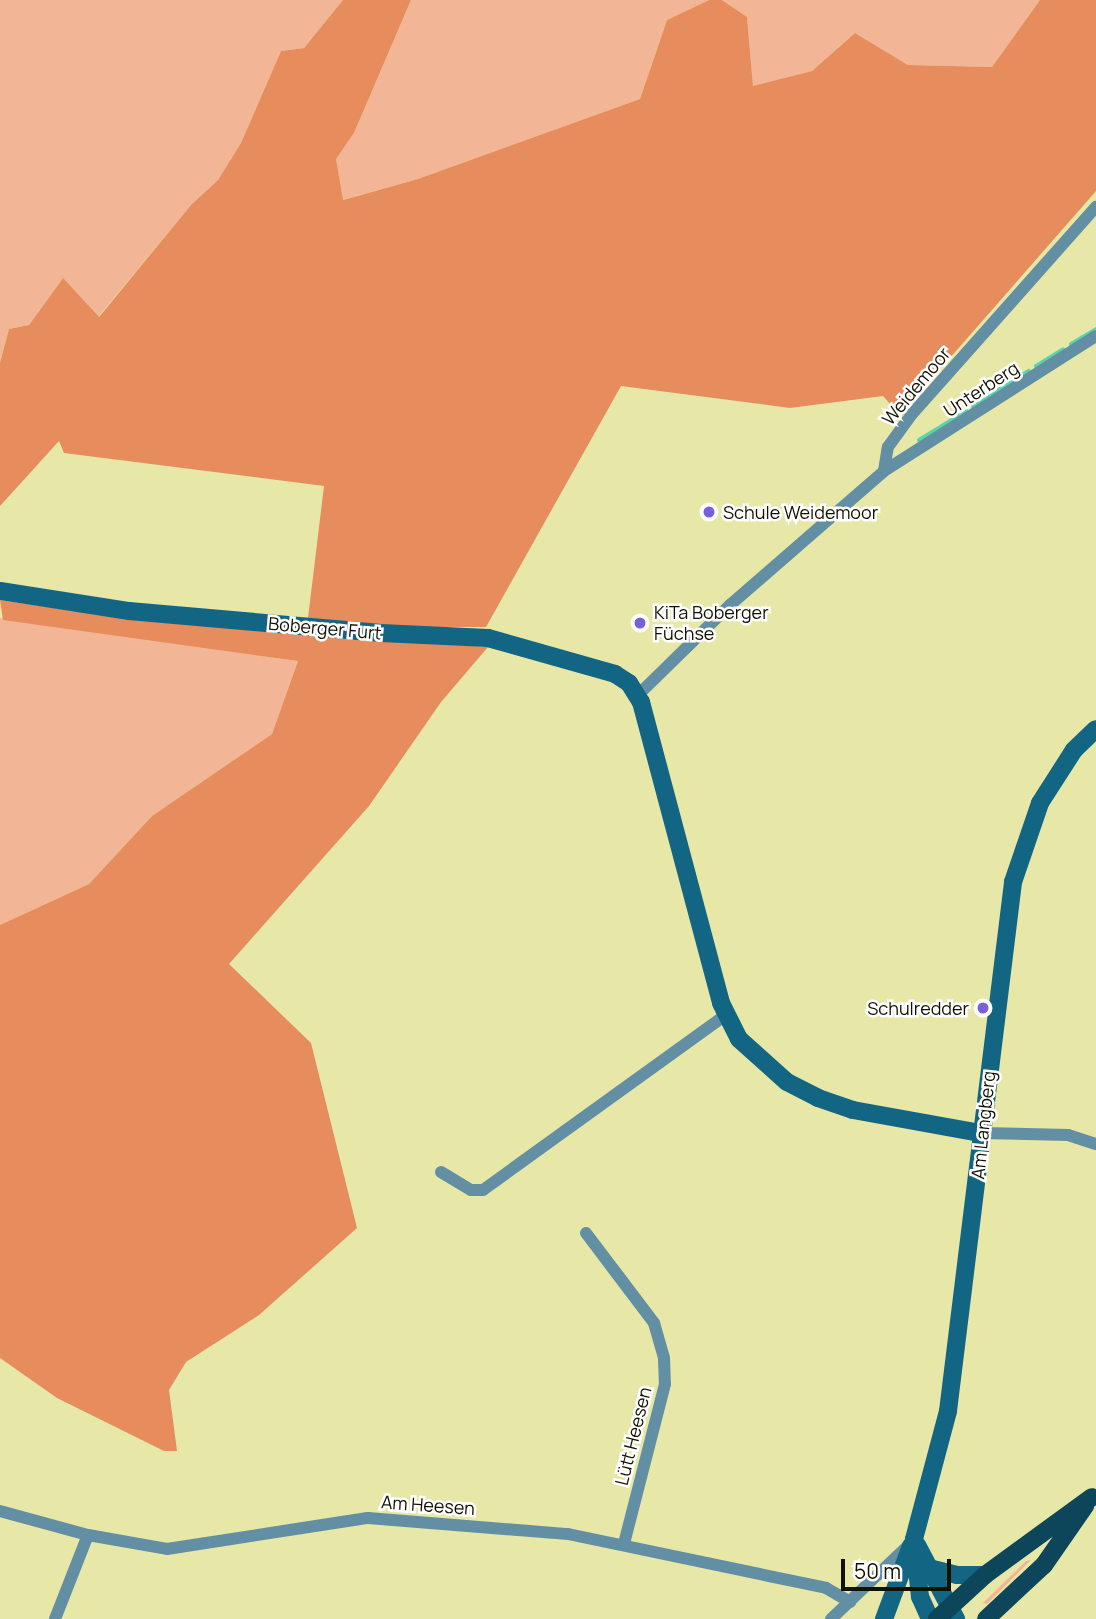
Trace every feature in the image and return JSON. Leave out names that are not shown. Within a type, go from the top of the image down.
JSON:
[{"type":"main road","points":[[948,1615],[985,1575],[1094,1494]]},
{"type":"main road","points":[[986,1619],[1044,1565],[1094,1494]]},
{"type":"street","name":"Weidemoor","points":[[884,471],[888,447],[912,414],[1096,207]]},
{"type":"street","name":"Unterberg","points":[[884,471],[1096,336]]},
{"type":"street","points":[[884,471],[730,605],[638,695],[726,1015],[739,1039],[760,1062],[818,1098],[863,1112],[981,1133],[1068,1135],[1096,1144]]},
{"type":"street","name":"Boberger Furt","points":[[0,591],[129,611],[381,634],[488,638],[615,674],[638,695]]},
{"type":"street","name":"Am Langberg","points":[[930,1619],[920,1597],[914,1539],[948,1411],[1004,937],[1021,850],[1056,776],[1096,729]]},
{"type":"street","points":[[441,1172],[471,1190],[483,1190],[726,1015]]},
{"type":"street","name":"Lütt Heesen","points":[[586,1233],[654,1323],[664,1358],[665,1384],[624,1544]]},
{"type":"street","name":"Am Heesen","points":[[0,1511],[88,1535],[184,1549],[368,1518],[568,1534],[826,1588],[850,1602]]},
{"type":"street","points":[[55,1619],[88,1535]]},
{"type":"street","points":[[914,1539],[948,1615]]},
{"type":"street","points":[[831,1619],[914,1539]]},
{"type":"street","points":[[884,1619],[914,1539]]},
{"type":"street","points":[[929,1568],[957,1575],[985,1575]]},
{"type":"shaded area","points":[[0,0],[343,0],[304,48],[281,51],[241,143],[218,180],[191,205],[98,317],[62,279],[29,325],[9,329],[0,363]]},
{"type":"shaded area","points":[[343,0],[411,0],[354,133],[336,159],[343,200],[418,179],[640,99],[667,20],[709,0],[722,0],[747,17],[753,86],[812,71],[855,33],[908,65],[992,67],[1040,0],[1096,0],[1096,191],[900,415],[883,396],[790,408],[621,386],[486,627],[385,627],[308,618],[324,486],[64,453],[59,441],[0,506],[0,363],[9,329],[29,325],[63,278],[99,317],[191,205],[218,180],[241,143],[281,51],[304,48]]},
{"type":"shaded area","points":[[411,0],[709,0],[667,20],[640,99],[418,179],[342,200],[336,159],[354,133]]},
{"type":"shaded area","points":[[722,0],[1040,0],[992,67],[908,65],[855,33],[812,71],[753,87],[747,17]]},
{"type":"shaded area","points":[[0,600],[128,619],[488,647],[441,702],[369,806],[229,964],[311,1043],[357,1228],[259,1315],[186,1362],[169,1390],[177,1451],[164,1451],[57,1398],[0,1358],[0,925],[89,884],[152,816],[272,734],[298,661],[3,620]]},
{"type":"shaded area","points":[[0,618],[298,661],[272,734],[152,816],[89,884],[0,925]]},
{"type":"shaded area","points":[[1031,1560],[987,1604],[983,1603],[1026,1561]]},
{"type":"waterway","points":[[1071,344],[1096,329]]},
{"type":"waterway","points":[[1036,366],[1062,350]]},
{"type":"waterway","points":[[973,406],[1028,371]]},
{"type":"waterway","points":[[919,440],[966,411]]},
{"type":"place","name":"Schule Weidemoor","points":[[709,512]]},
{"type":"place","name":"KiTa Boberger Füchse","points":[[640,623]]},
{"type":"place","name":"Schulredder","points":[[983,1008]]}]
